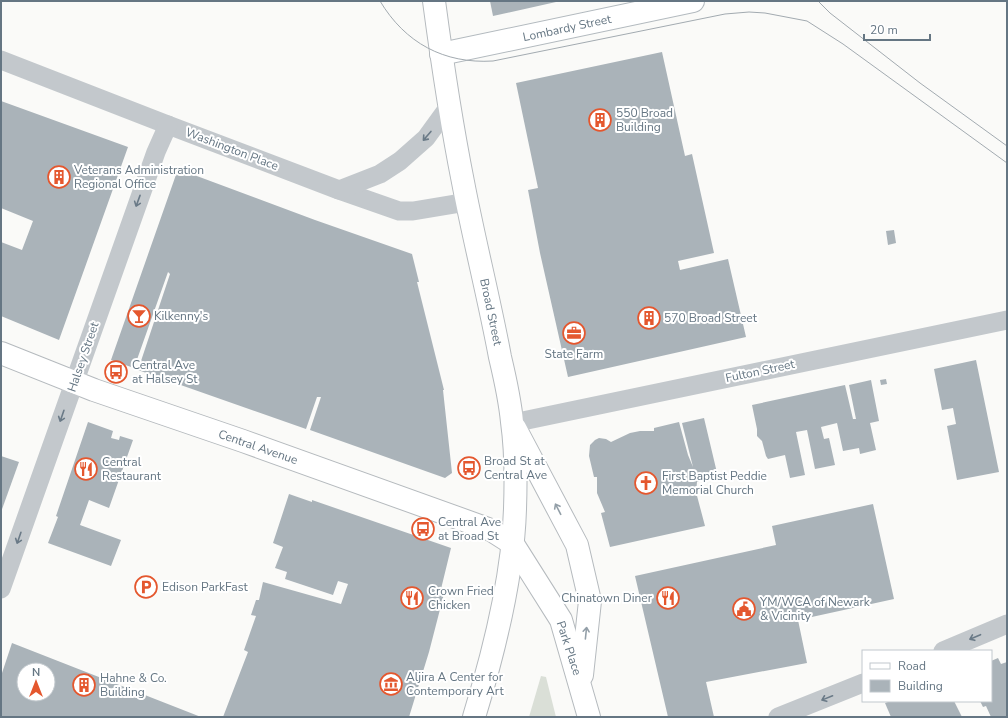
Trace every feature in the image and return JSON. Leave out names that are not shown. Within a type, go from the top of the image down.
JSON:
[{"type":"main road","points":[[434,1],[441,54]]},
{"type":"main road","name":"Lombardy Street","points":[[441,54],[693,1]]},
{"type":"main road","name":"Broad Street","points":[[441,54],[467,202],[490,306],[513,423]]},
{"type":"main road","name":"Central Avenue","points":[[1,353],[74,382],[467,521],[491,530],[513,544]]},
{"type":"main road","points":[[474,717],[496,638],[513,544],[515,473],[513,423]]},
{"type":"main road","points":[[513,423],[577,545],[590,601],[581,686]]},
{"type":"main road","name":"Park Place","points":[[513,544],[561,620],[589,717]]},
{"type":"street","name":"Washington Place","points":[[1,60],[339,190],[399,211],[413,211],[467,202]]},
{"type":"street","points":[[339,190],[380,174],[400,161],[426,138],[450,105]]},
{"type":"street","name":"Halsey Street","points":[[1,589],[153,159],[168,125]]},
{"type":"street","name":"Fulton Street","points":[[513,423],[1007,320]]},
{"type":"street","points":[[945,650],[1007,624]]},
{"type":"street","points":[[778,717],[862,683]]},
{"type":"shaded area","points":[[541,676],[546,677],[556,717],[529,717]]},
{"type":"building","points":[[490,1],[556,1],[556,2],[493,16]]},
{"type":"building","points":[[662,52],[685,156],[692,154],[714,253],[678,261],[680,270],[728,259],[746,337],[568,377],[540,253],[528,190],[538,188],[516,83]]},
{"type":"building","points":[[1,101],[128,147],[59,340],[1,316],[1,242],[22,250],[33,221],[1,208]]},
{"type":"building","points":[[178,169],[412,254],[419,282],[417,282],[444,390],[452,473],[445,478],[310,430],[321,397],[317,397],[306,429],[138,370],[170,274],[168,272],[134,368],[111,360]]},
{"type":"building","points":[[894,230],[896,243],[888,245],[886,231]]},
{"type":"building","points":[[976,360],[999,472],[957,480],[947,426],[956,424],[953,408],[942,410],[934,369]]},
{"type":"building","points":[[886,379],[887,384],[881,385],[880,380]]},
{"type":"building","points":[[871,380],[879,421],[870,423],[876,450],[860,454],[859,448],[843,451],[837,423],[821,427],[824,439],[829,438],[835,465],[815,469],[807,430],[796,432],[805,475],[790,478],[785,455],[768,459],[762,441],[757,436],[752,405],[845,385],[853,419],[856,419],[849,385]]},
{"type":"building","name":"First Baptist Peddie Memorial Church","points":[[704,418],[718,477],[697,482],[696,492],[705,526],[610,547],[601,513],[605,512],[597,493],[597,477],[594,477],[589,456],[590,445],[599,438],[606,439],[611,442],[630,433],[654,431],[654,428],[679,422],[688,455],[693,467],[682,423]]},
{"type":"building","points":[[88,422],[113,431],[111,438],[119,440],[120,436],[133,440],[109,508],[89,500],[80,525],[121,540],[111,566],[48,543],[58,517],[56,516]]},
{"type":"building","points":[[1,456],[19,462],[1,512]]},
{"type":"building","points":[[289,494],[312,502],[312,500],[451,548],[441,589],[445,590],[429,652],[409,717],[223,717],[248,652],[244,650],[256,616],[251,615],[256,600],[259,600],[263,582],[341,604],[348,584],[338,581],[333,595],[285,579],[287,572],[275,568],[283,547],[273,543]]},
{"type":"building","name":"YM/WCA of Newark & Vicinity","points":[[873,504],[894,599],[798,620],[807,663],[706,682],[714,717],[668,717],[635,576],[776,545],[772,526]]},
{"type":"building","name":"Hahne & Co. Building","points":[[12,643],[201,717],[1,717],[1,676]]},
{"type":"building","points":[[998,658],[1001,664],[1007,662],[1007,717],[991,717],[986,706],[983,707],[980,702],[992,702],[992,661]]},
{"type":"building","points":[[954,702],[962,717],[891,717],[885,703]]},
{"type":"tram line","points":[[380,1],[401,29],[428,48],[458,59],[475,61],[493,61],[725,14],[749,12],[765,13],[807,21],[843,44],[1007,163]]},
{"type":"tram line","points":[[818,1],[830,13],[920,83],[1007,146]]},
{"type":"place","name":"550 Broad Building","points":[[600,120]]},
{"type":"place","name":"Veterans Administration Regional Office","points":[[59,177]]},
{"type":"place","name":"Kilkenny's","points":[[139,316]]},
{"type":"place","name":"570 Broad Street","points":[[649,318]]},
{"type":"place","name":"State Farm","points":[[574,333]]},
{"type":"place","name":"Central Ave at Halsey St","points":[[116,372]]},
{"type":"place","name":"Broad St at Central Ave","points":[[469,468]]},
{"type":"place","name":"Central Restaurant","points":[[86,469]]},
{"type":"place","name":"First Baptist Peddie Memorial Church","points":[[646,483]]},
{"type":"place","name":"Central Ave at Broad St","points":[[423,529]]},
{"type":"place","name":"Edison ParkFast","points":[[146,587]]},
{"type":"place","name":"Crown Fried Chicken","points":[[412,598]]},
{"type":"place","name":"Chinatown Diner","points":[[668,598]]},
{"type":"place","name":"YM/WCA of Newark & Vicinity","points":[[744,609]]},
{"type":"place","name":"Aljira A Center for Contemporary Art","points":[[391,684]]},
{"type":"place","name":"Hahne & Co. Building","points":[[84,685]]}]
